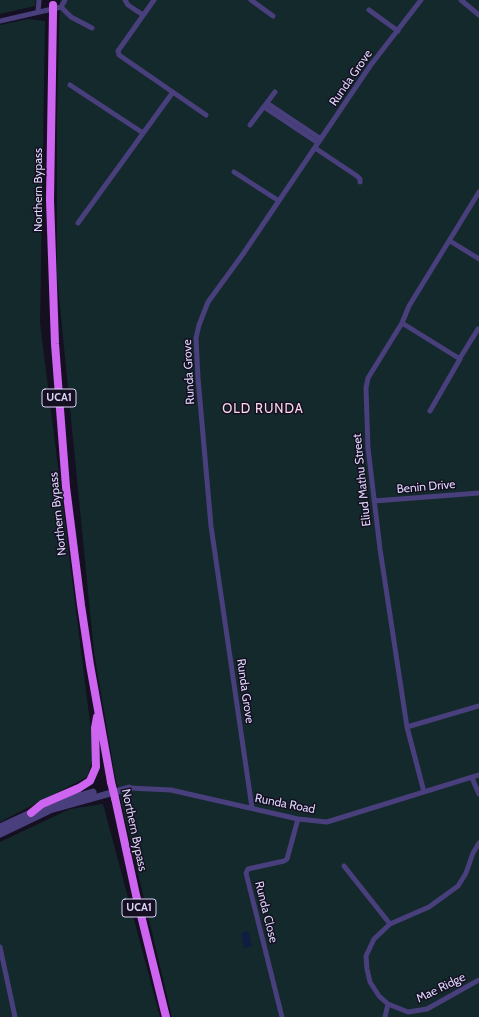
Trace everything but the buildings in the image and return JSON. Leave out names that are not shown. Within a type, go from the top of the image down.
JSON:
[{"type":"main road","name":"Northern Bypass","points":[[55,6],[50,208],[55,344],[72,540],[90,665],[115,798],[136,895],[166,1017]]},
{"type":"main road","points":[[31,813],[42,804],[79,788],[90,781],[96,767],[95,728],[99,713]]},
{"type":"street","points":[[38,12],[39,0]]},
{"type":"street","points":[[0,22],[38,12],[55,6],[65,0]]},
{"type":"street","points":[[125,0],[128,5],[143,15]]},
{"type":"street","points":[[154,0],[118,53],[206,115]]},
{"type":"street","points":[[251,0],[273,16]]},
{"type":"street","name":"Runda Grove","points":[[252,808],[211,526],[196,338],[199,325],[208,302],[279,201],[370,66],[421,0]]},
{"type":"street","points":[[461,0],[479,15]]},
{"type":"street","points":[[55,6],[71,17],[92,28]]},
{"type":"street","points":[[369,10],[398,31]]},
{"type":"street","points":[[70,85],[143,133]]},
{"type":"street","points":[[78,223],[173,92]]},
{"type":"street","points":[[250,125],[275,92]]},
{"type":"street","points":[[265,105],[318,144],[359,177],[360,182]]},
{"type":"street","points":[[234,172],[279,201]]},
{"type":"street","name":"Eliud Mathu Street","points":[[424,792],[407,727],[374,501],[368,448],[366,388],[368,378],[402,323],[409,306],[479,192]]},
{"type":"street","points":[[450,241],[479,259]]},
{"type":"street","points":[[402,323],[460,358]]},
{"type":"street","points":[[430,411],[478,329]]},
{"type":"street","name":"Benin Drive","points":[[374,501],[479,493]]},
{"type":"street","points":[[407,727],[479,706]]},
{"type":"street","name":"Runda Road","points":[[0,827],[48,805],[104,789],[121,787],[171,790],[298,819],[327,822],[479,775]]},
{"type":"street","points":[[472,778],[479,794]]},
{"type":"street","name":"Runda Road","points":[[0,834],[50,810],[129,788]]},
{"type":"street","name":"Runda Close","points":[[282,1017],[246,874],[248,869],[284,862],[287,859],[298,819]]},
{"type":"street","name":"Mae Ridge","points":[[479,843],[473,853],[466,873],[458,886],[429,908],[390,924],[374,939],[366,956],[370,982],[379,996],[388,1004],[408,1012],[427,1009],[479,980]]},
{"type":"street","points":[[344,866],[390,924]]},
{"type":"street","points":[[0,947],[15,1017]]},
{"type":"street","points":[[385,1017],[388,1004]]},
{"type":"green space","points":[[0,0],[36,0],[35,6],[0,14]]},
{"type":"green space","points":[[60,0],[479,0],[479,1017],[172,1017],[115,776],[94,652],[57,276],[57,114]]},
{"type":"green space","points":[[28,19],[45,21],[40,323],[94,755],[87,777],[0,822],[0,25]]},
{"type":"green space","points":[[103,804],[160,1017],[0,1017],[0,842],[70,809]]},
{"type":"water","points":[[248,931],[252,946],[244,948],[241,933]]},
{"type":"district","name":"OLD RUNDA","points":[[263,409]]}]
